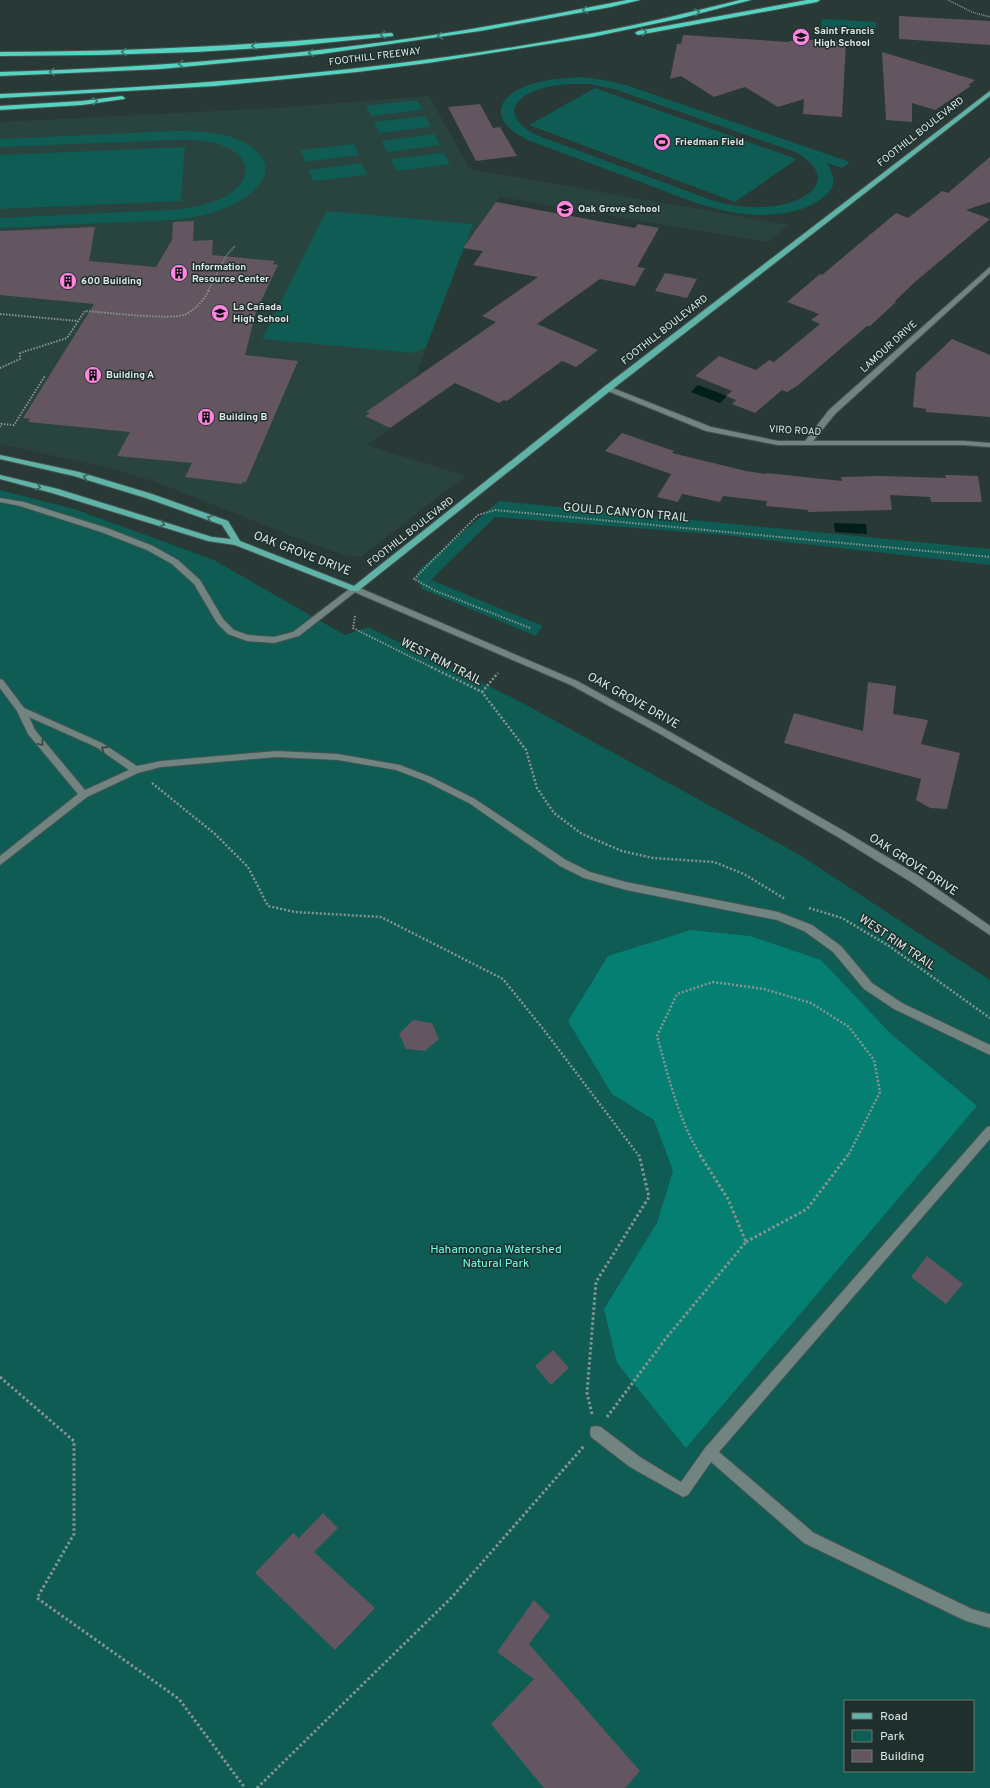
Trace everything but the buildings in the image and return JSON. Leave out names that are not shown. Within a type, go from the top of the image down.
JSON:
[{"type":"highway","name":"FOOTHILL FREEWAY","points":[[0,74],[200,63],[293,55],[427,38],[637,0]]},
{"type":"highway","name":"FOOTHILL FREEWAY","points":[[0,96],[56,95],[220,84],[362,69],[494,51],[615,30],[748,0]]},
{"type":"highway","points":[[494,51],[655,30],[817,0]]},
{"type":"highway","points":[[439,29],[533,20]]},
{"type":"highway","points":[[0,54],[188,50],[330,41],[397,34]]},
{"type":"highway","points":[[0,108],[82,103],[220,84]]},
{"type":"main road","name":"FOOTHILL BOULEVARD","points":[[355,589],[607,389],[990,93]]},
{"type":"main road","name":"OAK GROVE DRIVE","points":[[0,457],[76,474],[149,496],[225,523],[237,543]]},
{"type":"main road","name":"OAK GROVE DRIVE","points":[[0,477],[125,512],[211,539],[237,543],[355,589]]},
{"type":"street","name":"LAMOUR DRIVE","points":[[806,444],[832,412],[990,270]]},
{"type":"street","name":"VIRO ROAD","points":[[607,389],[709,429],[778,443],[963,443],[990,446]]},
{"type":"street","points":[[0,500],[21,504],[104,530],[150,548],[175,562],[197,582],[220,621],[231,632],[247,638],[274,640],[296,634],[355,589]]},
{"type":"street","name":"OAK GROVE DRIVE","points":[[355,589],[574,683],[664,732],[835,830],[915,879],[990,932]]},
{"type":"street","points":[[0,682],[21,710],[31,732],[84,795]]},
{"type":"street","points":[[21,710],[99,745],[136,770]]},
{"type":"street","points":[[0,860],[84,795],[136,770],[161,764],[276,754],[338,757],[397,768],[428,779],[472,801],[563,863],[587,875],[626,886],[778,916],[808,928],[837,949],[868,986],[898,1006],[990,1050]]},
{"type":"street","points":[[596,1432],[635,1462],[683,1490],[710,1453],[988,1139]]},
{"type":"street","points":[[710,1453],[809,1538],[971,1616],[990,1621]]},
{"type":"path","points":[[948,0],[972,12],[990,17]]},
{"type":"path","points":[[0,368],[20,359],[20,353],[67,338],[85,311],[165,317],[185,315],[202,303],[226,256],[235,246]]},
{"type":"path","points":[[0,314],[78,321]]},
{"type":"path","points":[[0,427],[1,424],[14,425],[45,376]]},
{"type":"path","name":"GOULD CANYON TRAIL","points":[[530,628],[436,591],[414,579],[478,515],[495,510],[990,557]]},
{"type":"path","name":"WEST RIM TRAIL","points":[[354,616],[353,628],[482,692],[526,750],[537,788],[554,813],[582,834],[622,851],[647,856],[714,862],[744,874],[788,901]]},
{"type":"path","points":[[482,692],[498,673]]},
{"type":"path","points":[[136,770],[214,834],[248,867],[268,906],[295,912],[381,917],[503,979],[544,1030],[639,1155],[649,1197],[596,1282],[587,1393],[596,1432]]},
{"type":"path","name":"WEST RIM TRAIL","points":[[808,908],[842,918],[890,946],[990,1018]]},
{"type":"path","points":[[257,1788],[452,1597],[596,1432],[667,1337],[746,1242],[807,1209],[847,1157],[880,1092],[874,1060],[849,1027],[811,1003],[764,989],[713,982],[677,994],[657,1036],[670,1081],[695,1147],[728,1198],[746,1242]]},
{"type":"path","points":[[0,1377],[74,1441],[74,1534],[37,1598],[179,1699],[245,1788]]},
{"type":"shaded area","name":"La Cañada High School","points":[[429,96],[470,169],[789,225],[768,242],[500,197],[463,248],[415,378],[365,416],[390,428],[367,445],[465,476],[362,556],[350,557],[317,546],[156,482],[109,468],[0,444],[0,122],[277,108]]},
{"type":"shaded area","points":[[698,385],[727,396],[720,403],[691,392]]},
{"type":"shaded area","points":[[834,523],[866,524],[867,534],[835,532]]},
{"type":"green space","points":[[822,19],[876,22],[875,35],[821,31]]},
{"type":"green space","points":[[581,77],[626,85],[850,162],[842,168],[827,163],[832,173],[832,187],[826,195],[817,202],[799,210],[785,213],[765,215],[745,214],[726,211],[688,200],[530,141],[516,134],[507,126],[502,117],[501,109],[504,102],[511,94],[521,88],[535,83]],"holes":[[[590,84],[617,90],[795,152],[808,161],[816,170],[818,178],[815,186],[809,193],[800,199],[775,206],[751,207],[719,202],[539,136],[525,128],[516,117],[514,112],[516,106],[520,100],[528,94],[543,88],[559,85]]]},
{"type":"green space","name":"Friedman Field","points":[[595,88],[797,159],[735,202],[529,125]]},
{"type":"green space","points":[[417,100],[422,110],[371,116],[366,106]]},
{"type":"green space","points":[[425,116],[431,127],[379,133],[374,122]]},
{"type":"green space","points":[[175,131],[214,133],[232,137],[249,145],[261,156],[266,167],[264,177],[258,187],[248,196],[223,209],[201,216],[158,221],[0,228],[0,218],[169,210],[199,206],[219,200],[228,195],[242,182],[245,174],[245,166],[243,161],[230,149],[212,142],[175,140],[0,147],[0,139]]},
{"type":"green space","points":[[434,134],[440,145],[387,152],[382,141]]},
{"type":"green space","points":[[354,144],[359,155],[305,162],[301,150]]},
{"type":"green space","points":[[185,147],[181,201],[0,209],[0,155]]},
{"type":"green space","points":[[444,153],[450,164],[396,171],[391,159]]},
{"type":"green space","points":[[362,163],[367,175],[313,181],[308,170]]},
{"type":"green space","points":[[326,211],[473,224],[426,347],[413,353],[262,339]]},
{"type":"green space","name":"Hahamongna Watershed Natural Park","points":[[0,490],[74,509],[214,560],[345,635],[368,627],[519,701],[800,855],[990,980],[990,1788],[0,1788]]},
{"type":"green space","points":[[499,501],[990,549],[990,565],[725,535],[495,517],[431,580],[543,626],[536,636],[422,589],[416,577],[420,569]]},
{"type":"green space","points":[[691,930],[750,936],[821,960],[891,1034],[977,1106],[686,1448],[617,1363],[604,1309],[657,1223],[673,1171],[654,1120],[612,1094],[568,1021],[608,956]]},
{"type":"place","name":"Saint Francis High School","points":[[801,37]]},
{"type":"place","name":"Friedman Field","points":[[662,142]]},
{"type":"place","name":"Oak Grove School","points":[[565,209]]},
{"type":"place","name":"Information Resource Center","points":[[179,273]]},
{"type":"place","name":"600 Building","points":[[68,281]]},
{"type":"place","name":"La Cañada High School","points":[[220,313]]},
{"type":"place","name":"Building A","points":[[93,375]]},
{"type":"place","name":"Building B","points":[[206,417]]}]
